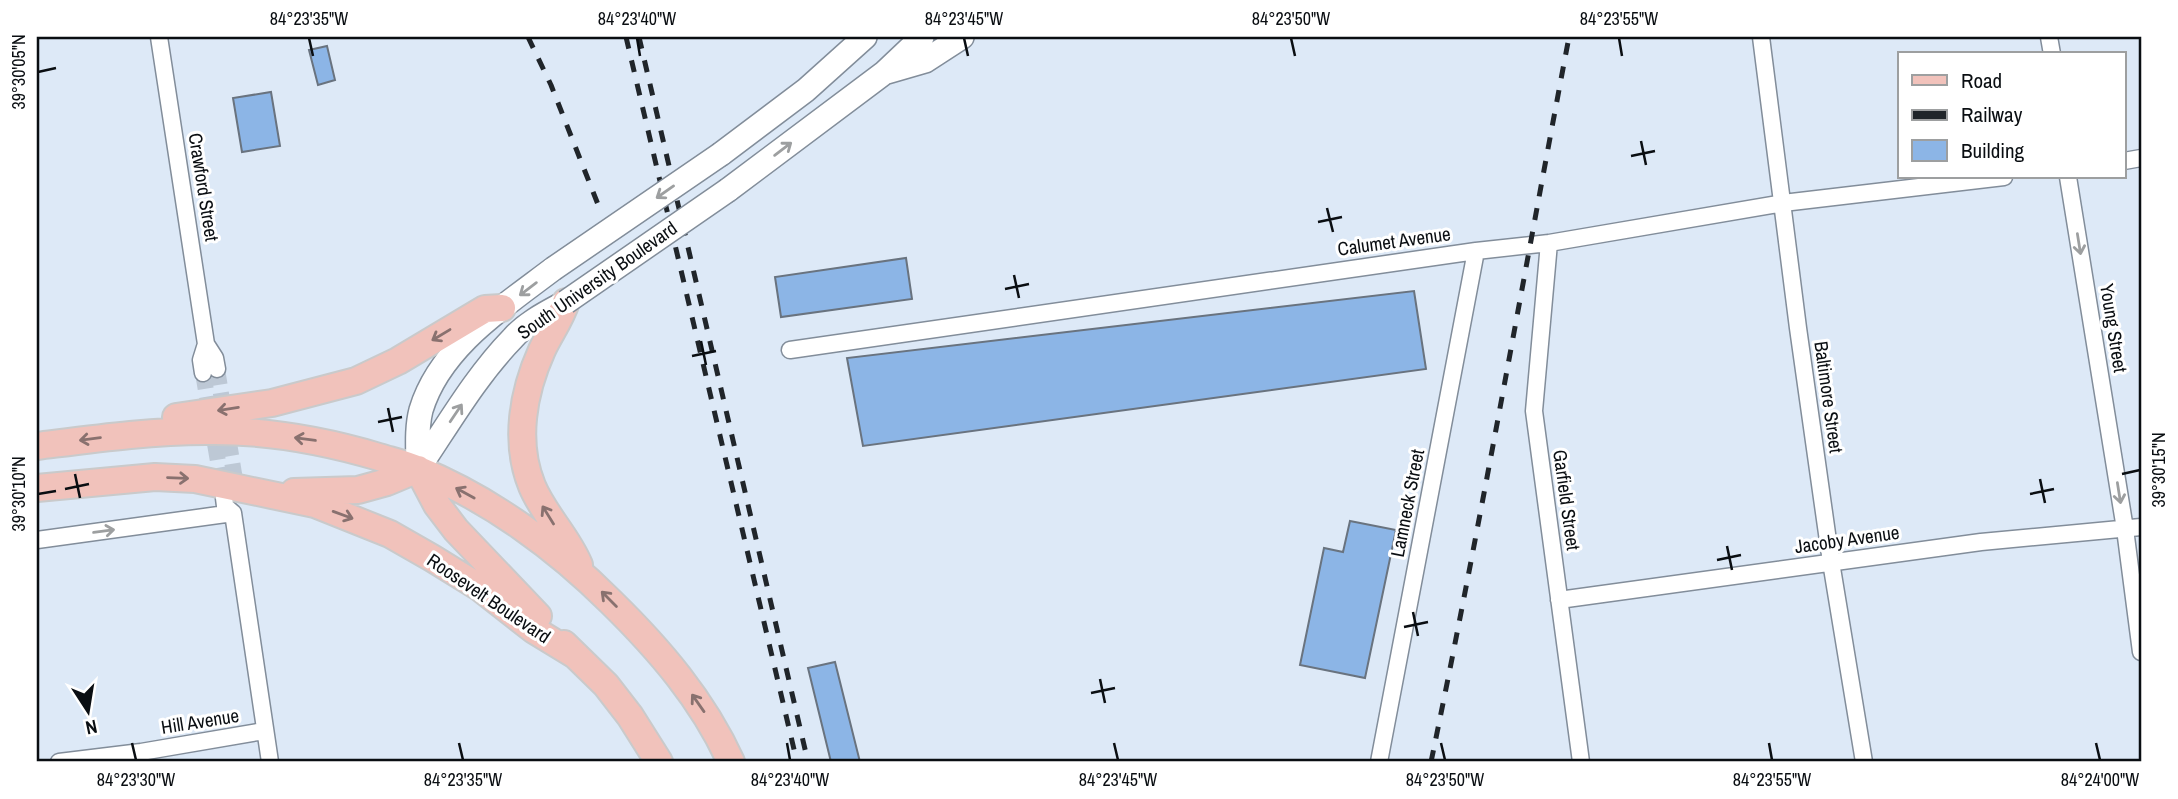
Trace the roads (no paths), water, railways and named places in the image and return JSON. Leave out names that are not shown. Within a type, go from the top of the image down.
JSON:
[{"type":"main road","name":"South University Boulevard","points":[[418,469],[417,433],[421,411],[430,384],[452,353],[502,308],[553,270],[721,154],[806,90],[865,37]]},
{"type":"main road","name":"South University Boulevard","points":[[418,469],[482,374],[514,336],[728,190],[884,73],[922,37]]},
{"type":"main road","points":[[884,73],[925,61],[962,37]]},
{"type":"main road","points":[[566,302],[559,324],[544,347],[533,373],[525,400],[522,428],[524,459],[532,486],[547,515],[572,547],[582,573]]},
{"type":"main road","points":[[144,433],[167,418],[272,403],[356,381],[398,361],[485,309],[502,308]]},
{"type":"main road","points":[[37,446],[144,433],[208,430],[321,441],[418,469],[467,493],[497,512],[582,573],[678,674],[703,709],[731,762]]},
{"type":"main road","points":[[277,495],[308,490],[358,490],[418,469]]},
{"type":"main road","points":[[418,469],[437,505],[456,530],[606,685],[630,716],[659,762]]},
{"type":"main road","name":"Roosevelt Boulevard","points":[[37,488],[110,480],[195,479],[315,504],[390,534],[479,587],[534,630],[575,655]]},
{"type":"street","name":"Crawford Street","points":[[159,37],[206,344],[215,358],[210,371]]},
{"type":"street","name":"Baltimore Street","points":[[1760,37],[1831,562],[1864,762]]},
{"type":"street","name":"Calumet Avenue","points":[[790,350],[1476,251],[1549,243],[1783,203],[1996,178]]},
{"type":"street","name":"Young Street","points":[[2068,178],[2133,528],[2141,652]]},
{"type":"street","name":"Garfield Street","points":[[1549,243],[1534,411],[1581,762]]},
{"type":"street","name":"Lamneck Street","points":[[1378,762],[1476,251]]},
{"type":"street","points":[[37,540],[231,503],[270,762]]},
{"type":"street","name":"Jacoby Avenue","points":[[1559,600],[1981,542],[2133,528]]},
{"type":"street","name":"Hill Avenue","points":[[60,762],[141,752],[264,731]]},
{"type":"tunnel","points":[[217,369],[237,492]]},
{"type":"tunnel","points":[[203,373],[223,491]]},
{"type":"railway","points":[[528,37],[551,85],[601,212]]},
{"type":"railway","points":[[626,37],[797,762]]},
{"type":"railway","points":[[639,37],[808,762]]},
{"type":"railway","points":[[1431,762],[1485,491],[1569,37]]}]
